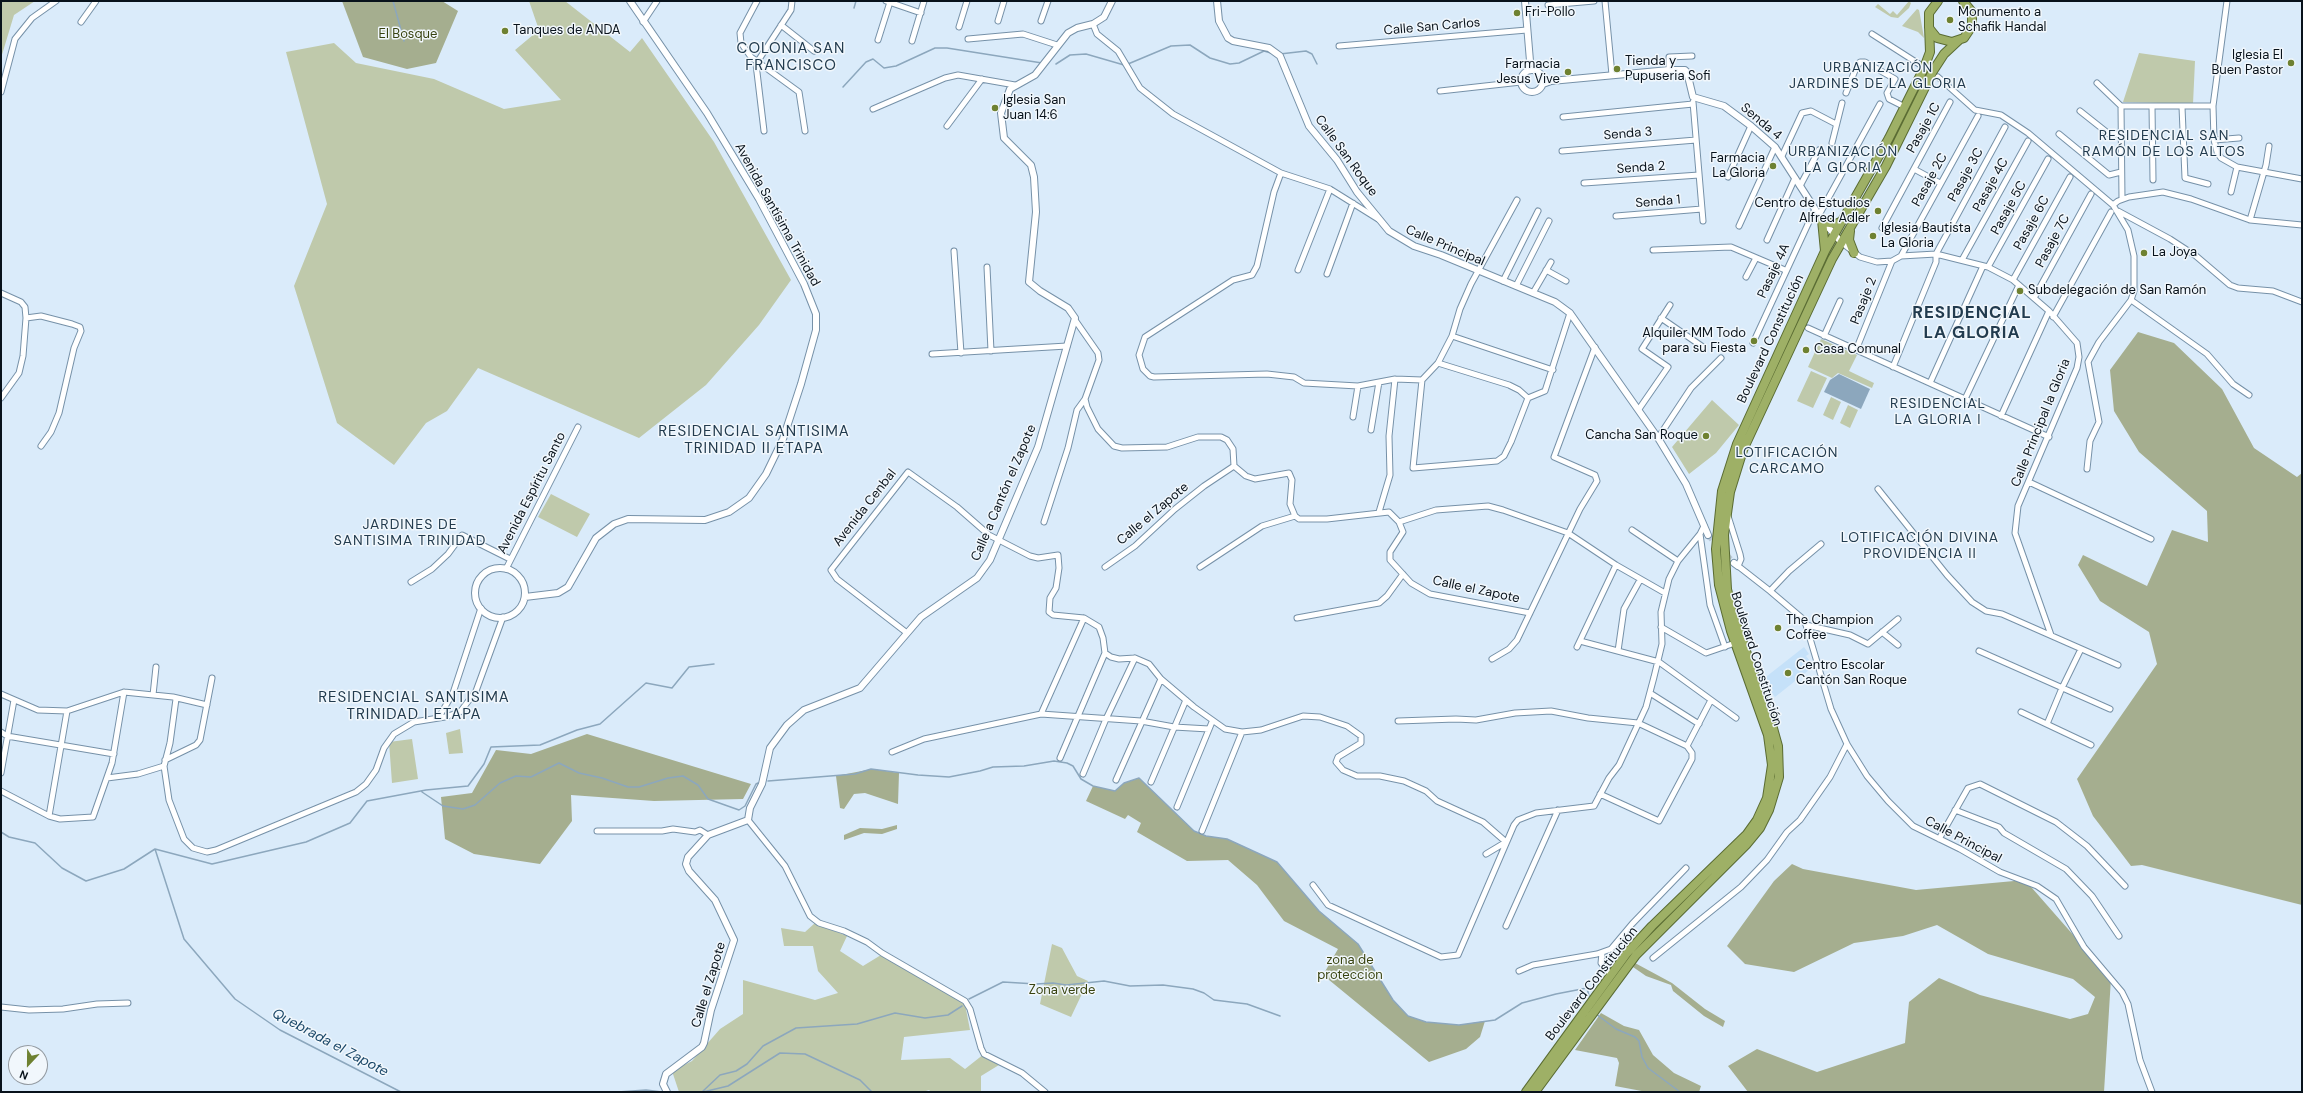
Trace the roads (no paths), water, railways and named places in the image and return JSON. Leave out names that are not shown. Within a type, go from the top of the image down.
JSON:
[{"type":"highway","name":"Boulevard Constitución","points":[[1526,1092],[1611,975],[1652,926],[1747,834],[1765,802],[1772,773],[1770,745],[1761,712],[1735,643],[1723,602],[1717,565],[1716,548],[1722,491],[1737,444],[1825,251],[1905,107],[1930,52],[1929,13],[1938,1]]},
{"type":"highway","points":[[1963,1],[1972,12]]},
{"type":"highway","points":[[1972,1],[1972,12]]},
{"type":"highway","name":"Boulevard Constitución","points":[[1535,1092],[1636,955],[1751,840],[1762,824],[1774,799],[1779,777],[1778,746],[1772,721],[1730,604],[1725,561],[1726,512],[1730,492],[1743,450],[1832,259],[1906,129],[1933,71],[1944,54],[1971,29],[1972,12]]},
{"type":"highway","points":[[1929,25],[1933,34],[1942,40],[1949,42],[1959,40]]},
{"type":"highway","points":[[1825,251],[1822,219],[1836,224],[1842,221]]},
{"type":"highway","points":[[1832,259],[1840,253],[1854,253],[1849,240],[1851,226]]},
{"type":"street","points":[[1,92],[15,39],[32,18],[56,1]]},
{"type":"street","points":[[81,22],[96,1]]},
{"type":"street","name":"Avenida Santísima Trinidad","points":[[525,597],[558,593],[568,587],[596,538],[614,524],[628,519],[705,520],[729,512],[749,498],[766,474],[783,439],[802,384],[816,330],[816,314],[804,284],[759,199],[707,113],[630,1]]},
{"type":"street","points":[[643,22],[657,1]]},
{"type":"street","points":[[757,1],[740,38],[746,52],[757,62],[799,92],[805,131]]},
{"type":"street","points":[[764,131],[757,62],[791,10],[792,1]]},
{"type":"street","points":[[912,41],[924,1]]},
{"type":"street","points":[[959,27],[967,1]]},
{"type":"street","points":[[998,21],[1004,1]]},
{"type":"street","points":[[1041,21],[1048,1]]},
{"type":"street","points":[[1044,522],[1068,448],[1077,410],[1085,399],[1099,360],[1098,353],[1068,308],[1040,292],[1029,282],[1036,212],[1034,177],[1031,165],[1004,138],[1001,119],[1009,92],[1015,85],[1033,77],[1057,45],[1073,30],[1093,24],[1105,15],[1112,1]]},
{"type":"street","name":"Calle San Roque","points":[[1217,1],[1219,21],[1228,38],[1233,41],[1269,48],[1280,56],[1309,126],[1337,160],[1357,192],[1382,222]]},
{"type":"street","points":[[1525,1],[1530,61],[1521,82],[1525,90],[1529,92],[1538,91],[1543,84],[1551,81],[1682,69],[1687,72],[1693,101],[1704,221]]},
{"type":"street","points":[[1548,5],[1594,1]]},
{"type":"street","points":[[1605,1],[1612,75]]},
{"type":"street","points":[[2227,1],[2213,106],[2214,140],[2221,158],[2237,167],[2302,179]]},
{"type":"street","points":[[878,40],[888,2],[920,13]]},
{"type":"street","name":"Calle Principal","points":[[1093,24],[1098,34],[1118,51],[1140,88],[1173,114],[1281,173],[1330,189],[1382,222],[1396,236],[1479,272],[1555,302],[1570,313],[1658,438],[1686,484],[1708,535]]},
{"type":"street","points":[[781,25],[814,51]]},
{"type":"street","name":"Calle San Carlos","points":[[1339,46],[1527,30]]},
{"type":"street","points":[[968,39],[1023,34],[1057,45]]},
{"type":"street","points":[[1872,34],[1919,64]]},
{"type":"street","points":[[1669,70],[1669,57],[1692,56]]},
{"type":"street","points":[[1530,61],[1542,76],[1551,81]]},
{"type":"street","points":[[1846,93],[1856,68],[1860,62],[1865,62],[1895,78],[1887,93],[1889,99],[1905,107]]},
{"type":"street","points":[[1527,71],[1536,70]]},
{"type":"street","points":[[873,109],[945,78],[958,75],[1015,85]]},
{"type":"street","points":[[1542,76],[1543,84]]},
{"type":"street","points":[[1938,77],[1975,110],[1982,113],[2001,115],[2028,133],[2118,211],[2170,239],[2196,256],[2230,285],[2238,288],[2273,291],[2302,302]]},
{"type":"street","points":[[947,126],[982,79]]},
{"type":"street","points":[[1440,91],[1521,82]]},
{"type":"street","points":[[2097,83],[2121,106],[2213,106]]},
{"type":"street","name":"Senda 4","points":[[1563,117],[1693,101],[1724,106],[1751,126],[1775,147],[1815,209],[1841,242]]},
{"type":"street","name":"Pasaje 1C","points":[[1882,228],[1950,102]]},
{"type":"street","points":[[1832,143],[1842,103]]},
{"type":"street","points":[[1822,219],[1880,104]]},
{"type":"street","points":[[2121,106],[2122,199]]},
{"type":"street","points":[[2152,106],[2154,180]]},
{"type":"street","points":[[2182,107],[2185,178],[2208,184]]},
{"type":"street","points":[[1782,156],[1802,113],[1811,111],[1836,124]]},
{"type":"street","points":[[2080,111],[2109,134],[2121,134]]},
{"type":"street","name":"Pasaje 2C","points":[[1901,256],[1978,116]]},
{"type":"street","points":[[1728,177],[1751,126]]},
{"type":"street","name":"Pasaje 3C","points":[[1893,367],[1936,262],[1936,254],[2005,127]]},
{"type":"street","points":[[2059,134],[2109,175],[2121,172]]},
{"type":"street","points":[[2214,140],[2240,138]]},
{"type":"street","name":"Senda 3","points":[[1562,151],[1696,140]]},
{"type":"street","name":"Pasaje 4C","points":[[1962,260],[2028,141]]},
{"type":"street","points":[[2250,220],[2264,172],[2269,146]]},
{"type":"street","points":[[1739,226],[1775,147]]},
{"type":"street","points":[[1800,186],[1819,150]]},
{"type":"street","name":"Pasaje 5C","points":[[1930,383],[1985,267],[2048,158]]},
{"type":"street","points":[[2231,192],[2237,167]]},
{"type":"street","points":[[1914,169],[1940,183]]},
{"type":"street","points":[[1281,173],[1274,192],[1257,266],[1252,275],[1232,280],[1145,337],[1139,355],[1143,369],[1150,376],[1154,377],[1267,374],[1294,378],[1304,382],[1357,384],[1358,386],[1395,379],[1422,380]]},
{"type":"street","name":"Senda 2","points":[[1584,183],[1700,176]]},
{"type":"street","name":"Pasaje 6C","points":[[2013,280],[2070,177]]},
{"type":"street","points":[[1767,240],[1795,178]]},
{"type":"street","points":[[1298,270],[1330,189]]},
{"type":"street","points":[[2113,206],[2122,199],[2151,192],[2168,193],[2250,220],[2302,225]]},
{"type":"street","name":"Pasaje 7C","points":[[2034,298],[2091,194]]},
{"type":"street","points":[[1517,200],[1460,309],[1452,336],[1438,363],[1422,380],[1413,468],[1497,461],[1504,456],[1528,398],[1545,391],[1553,370],[1570,313]]},
{"type":"street","points":[[1327,274],[1353,203]]},
{"type":"street","name":"Senda 1","points":[[1616,216],[1702,209]]},
{"type":"street","name":"Pasaje 4A","points":[[1753,343],[1785,270],[1815,209]]},
{"type":"street","points":[[1503,281],[1538,211]]},
{"type":"street","points":[[2088,469],[2090,441],[2099,422],[2088,362],[2099,342],[2131,300],[2135,287],[2134,256],[2128,230],[2118,211]]},
{"type":"street","points":[[2053,317],[2111,212]]},
{"type":"street","points":[[1516,286],[1549,221]]},
{"type":"street","points":[[1841,242],[1860,257],[1878,262],[1892,261]]},
{"type":"street","points":[[1654,250],[1731,247],[1785,270]]},
{"type":"street","points":[[954,251],[961,353]]},
{"type":"street","name":"Calle Principal la Gloria","points":[[1892,261],[1901,256],[1936,254],[1985,267],[2013,280],[2049,311],[2077,343],[2079,357],[2049,437],[2018,506],[2015,533],[2051,636]]},
{"type":"street","points":[[1746,277],[1756,258]]},
{"type":"street","name":"Pasaje 2","points":[[1856,350],[1892,261]]},
{"type":"street","points":[[1533,293],[1552,262]]},
{"type":"street","points":[[987,267],[991,351]]},
{"type":"street","points":[[1546,270],[1566,281]]},
{"type":"street","points":[[1965,399],[2019,285]]},
{"type":"street","points":[[1,293],[21,302],[25,307],[26,318],[23,356],[19,373],[1,398]]},
{"type":"street","points":[[2131,300],[2207,354],[2233,384],[2249,395]]},
{"type":"street","points":[[1824,336],[1840,301]]},
{"type":"street","points":[[1639,409],[1668,367],[1642,349],[1670,305]]},
{"type":"street","points":[[2001,416],[2049,311]]},
{"type":"street","points":[[26,318],[41,316],[72,324],[80,327],[81,330],[74,348],[59,413],[51,432],[41,446]]},
{"type":"street","points":[[1661,318],[1703,347]]},
{"type":"street","name":"Calle a Cantón el Zapote","points":[[748,820],[750,808],[762,784],[770,748],[787,726],[804,710],[860,688],[924,614],[977,578],[989,562],[1043,434],[1075,320]]},
{"type":"street","points":[[1808,328],[2049,437]]},
{"type":"street","points":[[1452,336],[1553,370]]},
{"type":"street","points":[[932,354],[1067,346]]},
{"type":"street","points":[[1492,659],[1509,649],[1517,640],[1539,590],[1580,509],[1597,482],[1595,475],[1554,458],[1595,347]]},
{"type":"street","points":[[2079,357],[2088,362]]},
{"type":"street","points":[[1658,438],[1691,388],[1721,358]]},
{"type":"street","points":[[1438,363],[1509,385],[1519,390],[1528,398]]},
{"type":"street","points":[[1379,512],[1390,474],[1389,436],[1395,379]]},
{"type":"street","points":[[1371,430],[1379,382]]},
{"type":"street","points":[[1353,417],[1358,386]]},
{"type":"street","points":[[1085,399],[1098,429],[1114,446],[1122,448],[1167,447],[1198,437],[1220,437],[1227,440],[1233,449],[1234,466],[1246,476],[1255,479],[1289,473],[1292,480],[1290,504],[1295,516]]},
{"type":"street","name":"Avenida Espíritu Santo","points":[[506,568],[578,427]]},
{"type":"street","name":"Calle el Zapote","points":[[1105,566],[1135,546],[1175,509],[1204,486],[1234,466]]},
{"type":"street","name":"Avenida Cenbal","points":[[907,633],[837,579],[830,570],[904,474],[908,472],[914,475],[989,535],[999,541]]},
{"type":"street","points":[[2029,482],[2151,539]]},
{"type":"street","points":[[1878,488],[1947,575],[1972,602],[1986,611],[2002,614],[2118,665]]},
{"type":"street","points":[[1200,567],[1262,526],[1295,516],[1307,520],[1390,512],[1399,522],[1436,510],[1488,506],[1568,533],[1640,580],[1665,593]]},
{"type":"street","name":"Calle Principal","points":[[1726,512],[1740,554],[1736,564],[1803,619],[1824,691],[1847,744],[1867,776],[1888,801],[1913,826],[2000,872],[2037,886],[2056,899],[2084,947],[2122,992],[2128,1004],[2140,1060],[2152,1092]]},
{"type":"street","name":"Calle el Zapote","points":[[1399,522],[1403,532],[1402,536],[1389,556],[1390,560],[1412,582],[1430,594],[1530,613]]},
{"type":"street","points":[[1313,885],[1328,905],[1441,957],[1458,955],[1506,842],[1518,820],[1536,813],[1594,806],[1621,760],[1650,693],[1662,644],[1661,612],[1665,593],[1678,561],[1700,534],[1704,526]]},
{"type":"street","points":[[1632,530],[1678,561]]},
{"type":"street","points":[[1700,534],[1710,606],[1725,647]]},
{"type":"street","points":[[411,582],[432,569],[448,554],[462,536],[510,559]]},
{"type":"street","points":[[999,541],[1030,556],[1038,558],[1058,555],[1059,568],[1056,588],[1050,598],[1048,607],[1049,612],[1053,615],[1084,618],[1099,627],[1103,638],[1105,653],[1076,716],[1060,758]]},
{"type":"street","points":[[1770,591],[1789,570],[1820,544]]},
{"type":"street","points":[[1577,647],[1616,565]]},
{"type":"street","points":[[506,568],[519,576],[523,582],[525,597],[515,612],[503,617],[495,617],[481,608],[475,592],[478,580],[492,569],[506,568]]},
{"type":"street","points":[[1297,618],[1379,603],[1387,596],[1403,574]]},
{"type":"street","points":[[1618,651],[1624,609],[1640,580]]},
{"type":"street","points":[[439,717],[453,693],[481,608]]},
{"type":"street","points":[[176,699],[170,743],[164,766],[169,800],[184,839],[193,848],[207,852],[356,792],[366,784],[376,770],[384,748],[394,734],[414,722],[439,717],[446,718],[460,712],[473,696],[503,617]]},
{"type":"street","points":[[1041,714],[1084,618]]},
{"type":"street","points":[[1806,625],[1850,635],[1868,644],[1898,618]]},
{"type":"street","points":[[1661,627],[1706,653],[1735,643]]},
{"type":"street","points":[[1882,632],[1898,645]]},
{"type":"street","points":[[1580,641],[1658,662],[1736,718]]},
{"type":"street","points":[[2047,724],[2062,688],[2081,649]]},
{"type":"street","points":[[1979,652],[2110,709]]},
{"type":"street","points":[[1105,653],[1118,659],[1135,658],[1149,664],[1161,679],[1212,722],[1225,729],[1242,732],[1261,730],[1303,716],[1320,717],[1347,726],[1361,736],[1361,743],[1338,756],[1336,762],[1343,770],[1357,776],[1380,776],[1410,784],[1426,791],[1437,801],[1483,822],[1506,842]]},
{"type":"street","points":[[1083,774],[1106,719],[1135,658]]},
{"type":"street","points":[[153,695],[156,667]]},
{"type":"street","points":[[165,760],[196,745],[200,740],[212,678]]},
{"type":"street","points":[[1116,780],[1161,679]]},
{"type":"street","points":[[1650,693],[1699,724]]},
{"type":"street","points":[[1,694],[38,710],[67,711],[121,694],[153,695],[207,705]]},
{"type":"street","points":[[1,791],[49,816],[60,819],[93,817],[112,763],[121,694]]},
{"type":"street","points":[[1,773],[14,700]]},
{"type":"street","points":[[1151,782],[1186,700]]},
{"type":"street","points":[[1687,746],[1711,700]]},
{"type":"street","points":[[49,816],[67,711]]},
{"type":"street","points":[[1398,721],[1456,719],[1476,720],[1515,713],[1551,711],[1588,718],[1638,723],[1687,746],[1692,753],[1692,759],[1660,822],[1600,794]]},
{"type":"street","points":[[2021,712],[2091,745]]},
{"type":"street","points":[[892,752],[924,739],[1041,714],[1141,721],[1174,727],[1209,729]]},
{"type":"street","points":[[1176,807],[1212,722]]},
{"type":"street","points":[[1,732],[7,736],[61,747],[114,754]]},
{"type":"street","points":[[1202,831],[1242,732]]},
{"type":"street","points":[[1653,958],[1741,887],[1766,860],[1787,832],[1800,820],[1830,777],[1847,744]]},
{"type":"street","points":[[104,753],[112,763]]},
{"type":"street","points":[[106,778],[138,774],[164,766]]},
{"type":"street","points":[[1939,839],[1968,788],[1980,784],[2056,822],[2087,846],[2125,886]]},
{"type":"street","points":[[1506,926],[1558,810]]},
{"type":"street","points":[[1955,810],[1999,827],[2004,833],[2066,869],[2092,896],[2119,936]]},
{"type":"street","points":[[748,820],[785,866],[810,916],[818,923],[844,931],[867,942],[888,957],[965,1001],[970,1008],[984,1054],[1022,1073],[1045,1092]]},
{"type":"street","name":"Calle el Zapote","points":[[667,1092],[663,1084],[666,1074],[703,1045],[715,996],[734,943],[733,934],[715,900],[689,871],[686,864],[692,851],[708,835],[748,820]]},
{"type":"street","points":[[597,831],[662,831],[673,829],[695,832],[700,830],[708,835]]},
{"type":"street","points":[[1486,854],[1506,842]]},
{"type":"street","points":[[1519,971],[1563,958],[1602,953],[1611,949],[1632,924],[1686,868]]},
{"type":"street","points":[[1602,953],[1601,963],[1611,975]]},
{"type":"street","points":[[1,1007],[29,1010],[63,1009],[97,1004],[128,1003]]},
{"type":"waterway","points":[[393,1],[404,41]]},
{"type":"waterway","points":[[854,8],[856,1]]},
{"type":"waterway","points":[[1128,64],[1171,46],[1190,45],[1210,58],[1230,64],[1239,63],[1264,51],[1271,53]]},
{"type":"waterway","points":[[843,87],[866,62],[873,59],[884,68],[896,66],[935,48],[947,48],[1042,63]]},
{"type":"waterway","points":[[1280,54],[1306,51],[1312,54],[1317,64]]},
{"type":"waterway","points":[[1056,64],[1070,55],[1086,54],[1124,65]]},
{"type":"waterway","points":[[155,849],[212,864],[306,842],[350,823],[367,801],[426,790],[468,786],[484,764],[491,747],[540,745],[577,730],[600,724],[646,683],[672,688],[689,667],[714,664]]},
{"type":"waterway","points":[[768,781],[855,774],[871,769],[949,777],[993,767],[1024,766],[1054,761],[1067,763],[1073,766],[1081,779],[1093,786],[1115,791],[1124,783],[1139,778],[1194,831],[1206,836],[1227,839],[1277,862],[1319,911],[1358,944],[1393,1000],[1408,1016],[1426,1022],[1459,1025],[1495,1020],[1522,1003],[1556,994],[1587,988],[1589,996]]},
{"type":"waterway","points":[[422,792],[443,806],[463,809],[475,805],[500,783],[516,776],[531,777],[559,763],[579,773],[602,778],[628,787],[639,787],[668,778],[683,776],[698,785],[708,799],[739,810],[745,806],[756,784],[758,783]]},
{"type":"waterway","points":[[1,832],[9,837],[35,843],[62,868],[86,881],[124,869],[155,849]]},
{"type":"waterway","name":"Quebrada el Zapote","points":[[155,849],[184,939],[235,999],[280,1030],[401,1092]]},
{"type":"waterway","points":[[969,999],[1003,982],[1036,984],[1053,983],[1066,985],[1104,981],[1130,986],[1163,985],[1193,989],[1204,993],[1214,1000],[1247,1004],[1280,1016]]},
{"type":"waterway","points":[[702,1092],[720,1075],[736,1071],[747,1064],[763,1046],[796,1028],[857,1024],[895,1013],[925,1018],[948,1015],[962,1006]]},
{"type":"waterway","points":[[1596,1014],[1616,1029],[1635,1037],[1639,1041],[1642,1057],[1648,1068],[1680,1092]]},
{"type":"waterway","name":"Quebrada el Zapote","points":[[703,1092],[728,1086],[780,1053],[805,1054],[860,1080],[872,1092]]},
{"type":"waterway","name":"Quebrada el Zapote","points":[[618,1092],[646,1090],[662,1092]]},
{"type":"tunnel","points":[[1708,535],[1734,563]]},
{"type":"place","name":"Fri-Pollo","points":[[1517,13]]},
{"type":"place","name":"Monumento a Schafik Handal","points":[[1950,20]]},
{"type":"place","name":"Tanques de ANDA","points":[[505,31]]},
{"type":"place","name":"Iglesia El Buen Pastor","points":[[2291,63]]},
{"type":"place","name":"Tienda y Pupuseria Sofi","points":[[1617,69]]},
{"type":"place","name":"Farmacia Jesus Vive","points":[[1568,72]]},
{"type":"place","name":"Iglesia San Juan 14:6","points":[[995,108]]},
{"type":"place","name":"Farmacia La Gloria","points":[[1773,166]]},
{"type":"place","name":"Centro de Estudios Alfred Adler","points":[[1878,211]]},
{"type":"place","name":"Iglesia Bautista La Gloria","points":[[1873,236]]},
{"type":"place","name":"La Joya","points":[[2144,253]]},
{"type":"place","name":"Subdelegación de San Ramón","points":[[2020,291]]},
{"type":"place","name":"Alquiler MM Todo para su Fiesta","points":[[1754,341]]},
{"type":"place","name":"Casa Comunal","points":[[1806,350]]},
{"type":"place","name":"Cancha San Roque","points":[[1706,436]]},
{"type":"place","name":"The Champion Coffee","points":[[1778,628]]},
{"type":"place","name":"Centro Escolar Cantón San Roque","points":[[1788,673]]},
{"type":"district","name":"COLONIA SAN FRANCISCO","points":[[791,58]]},
{"type":"district","name":"URBANIZACIÓN JARDINES DE LA GLORIA","points":[[1878,76]]},
{"type":"district","name":"RESIDENCIAL SAN RAMÓN DE LOS ALTOS","points":[[2164,144]]},
{"type":"district","name":"URBANIZACIÓN LA GLORIA","points":[[1843,160]]},
{"type":"district","name":"RESIDENCIAL LA GLORIA","points":[[1972,324]]},
{"type":"district","name":"RESIDENCIAL LA GLORIA I","points":[[1938,412]]},
{"type":"district","name":"RESIDENCIAL SANTISIMA TRINIDAD II ETAPA","points":[[754,440]]},
{"type":"district","name":"LOTIFICACIÓN CARCAMO","points":[[1787,462]]},
{"type":"district","name":"JARDINES DE SANTISIMA TRINIDAD","points":[[410,534]]},
{"type":"district","name":"LOTIFICACIÓN DIVINA PROVIDENCIA II","points":[[1920,546]]},
{"type":"district","name":"RESIDENCIAL SANTISIMA TRINIDAD I ETAPA","points":[[414,706]]},
{"type":"park label","name":"El Bosque","points":[[408,35]]},
{"type":"park label","name":"zona de proteccion","points":[[1350,968]]},
{"type":"park label","name":"Zona verde","points":[[1062,991]]}]
